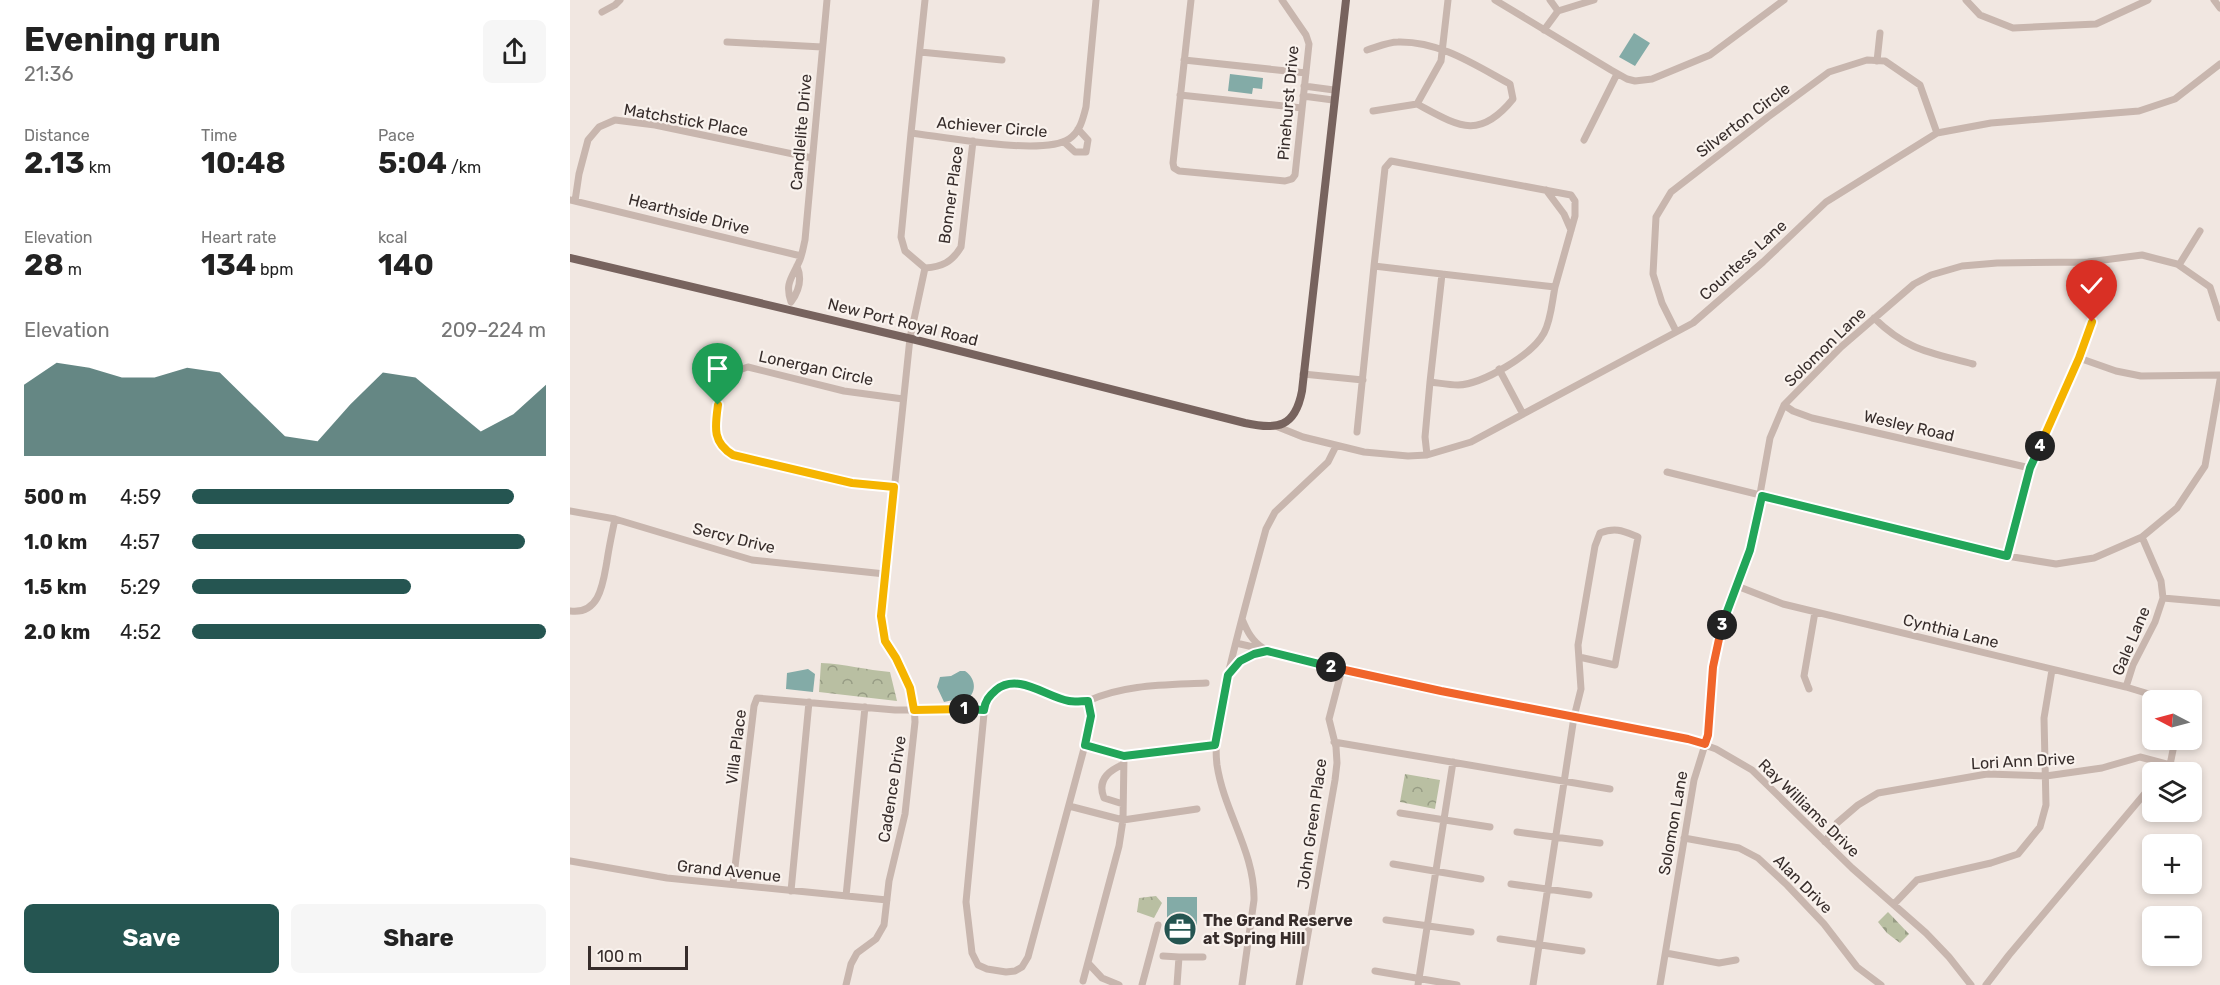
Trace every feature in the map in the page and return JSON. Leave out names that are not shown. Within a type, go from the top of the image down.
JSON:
[{"type":"main road","points":[[1278,427],[1291,418],[1297,409],[1304,374],[1346,0]]},
{"type":"main road","name":"New Port Royal Road","points":[[570,258],[790,306],[1229,419],[1265,427],[1278,427]]},
{"type":"street","points":[[602,12],[620,0]]},
{"type":"street","name":"Candlelite Drive","points":[[790,306],[787,292],[791,273],[797,266],[805,240],[827,0]]},
{"type":"street","name":"Achiever Circle","points":[[925,0],[901,237],[905,251],[925,268]]},
{"type":"street","points":[[1064,142],[1075,152],[1086,152],[1089,144],[1078,129],[1086,108],[1096,0]]},
{"type":"street","name":"Pinehurst Drive","points":[[1191,0],[1174,168],[1179,171],[1285,181],[1292,179],[1295,175],[1309,44],[1306,35],[1282,0]]},
{"type":"street","points":[[1417,104],[1441,61],[1448,0]]},
{"type":"street","points":[[1495,0],[1617,74],[1635,81],[1652,79],[1710,55],[1784,0]]},
{"type":"street","points":[[1550,0],[1558,12]]},
{"type":"street","points":[[1544,30],[1558,12],[1594,0]]},
{"type":"street","points":[[1966,0],[1980,15],[2013,28],[2096,24],[2146,0]]},
{"type":"street","points":[[2214,0],[2220,8]]},
{"type":"street","points":[[1880,33],[1877,61],[1885,61],[1920,85],[1937,133]]},
{"type":"street","points":[[727,42],[822,47]]},
{"type":"street","points":[[1367,50],[1397,42],[1454,52],[1510,84],[1513,99],[1500,114],[1473,126],[1449,121],[1417,104],[1373,111]]},
{"type":"street","points":[[920,52],[1002,60]]},
{"type":"street","points":[[1185,60],[1306,73]]},
{"type":"street","name":"Silverton Circle","points":[[1676,331],[1662,303],[1653,274],[1656,217],[1671,192],[1829,72],[1868,60],[1877,61]]},
{"type":"street","name":"Countess Lane","points":[[1278,427],[1336,446],[1364,452],[1408,456],[1427,455],[1471,442],[1693,323],[1763,262],[1826,202],[1937,133],[1991,123],[2139,111],[2175,99],[2220,64]]},
{"type":"street","points":[[1584,140],[1617,74]]},
{"type":"street","points":[[1304,86],[1334,95]]},
{"type":"street","points":[[1180,95],[1302,108]]},
{"type":"street","points":[[1303,96],[1334,95]]},
{"type":"street","name":"Matchstick Place","points":[[573,200],[588,141],[599,127],[615,120],[655,125],[812,158]]},
{"type":"street","name":"Achiever Circle","points":[[911,133],[1028,147],[1054,146],[1064,142],[1078,129]]},
{"type":"street","name":"Bonner Place","points":[[925,268],[944,265],[961,247],[973,141]]},
{"type":"street","points":[[1357,432],[1385,168],[1391,161],[1571,195],[1575,201],[1575,216],[1545,330],[1538,342],[1527,352],[1499,369],[1465,384],[1430,382]]},
{"type":"street","points":[[1546,190],[1564,214],[1571,230]]},
{"type":"street","name":"Hearthside Drive","points":[[573,200],[801,256]]},
{"type":"street","points":[[2179,265],[2200,231]]},
{"type":"street","name":"Solomon Lane","points":[[1660,985],[1694,780],[1708,735],[1713,667],[1723,620],[1750,550],[1762,496],[1770,438],[1784,405],[1807,380],[1914,284],[1931,275],[1962,266],[1997,263],[2088,262],[2142,255],[2179,265],[2210,287],[2220,318]]},
{"type":"street","points":[[2007,556],[2030,468],[2079,358],[2092,322],[2088,262]]},
{"type":"street","points":[[1374,266],[1555,287]]},
{"type":"street","points":[[910,338],[925,268]]},
{"type":"street","points":[[1427,455],[1425,437],[1442,274]]},
{"type":"street","points":[[1874,318],[1889,332],[1913,347],[1973,364]]},
{"type":"street","name":"Cadence Drive","points":[[846,985],[851,964],[857,953],[876,939],[884,925],[889,881],[905,814],[915,722],[910,688],[885,641],[881,616],[910,338]]},
{"type":"street","points":[[2079,358],[2116,371],[2141,376],[2220,375]]},
{"type":"street","name":"Lonergan Circle","points":[[894,487],[852,483],[733,455],[722,448],[717,439],[715,426],[719,389],[734,371],[748,367],[844,391],[903,399]]},
{"type":"street","points":[[1499,369],[1523,414]]},
{"type":"street","points":[[1304,374],[1362,380]]},
{"type":"street","points":[[1667,472],[2007,556],[2056,564],[2094,558],[2142,537],[2177,508],[2205,466],[2220,380]]},
{"type":"street","name":"Wesley Road","points":[[1784,405],[1812,418],[2030,468]]},
{"type":"street","points":[[1242,985],[1255,887],[1250,860],[1218,768],[1215,745],[1228,675],[1266,529],[1275,512],[1328,462],[1336,446]]},
{"type":"street","name":"Sercy Drive","points":[[570,511],[615,519],[752,560],[885,574]]},
{"type":"street","points":[[570,611],[582,611],[590,607],[601,592],[615,519]]},
{"type":"street","points":[[1533,985],[1574,717],[1581,689],[1578,645],[1595,546],[1600,532],[1625,530],[1638,537],[1615,665],[1579,657]]},
{"type":"street","name":"Gale Lane","points":[[2126,687],[2133,665],[2156,622],[2163,598],[2161,581],[2142,537]]},
{"type":"street","name":"Cynthia Lane","points":[[1737,586],[1783,604],[2142,692]]},
{"type":"street","points":[[2163,598],[2220,603]]},
{"type":"street","points":[[1809,689],[1804,676],[1815,612]]},
{"type":"street","points":[[1242,619],[1256,643],[1267,651]]},
{"type":"street","name":"Ray Williams Drive","points":[[1236,643],[1452,694],[1705,744],[1752,770],[1825,842],[1949,957],[1971,985]]},
{"type":"street","points":[[1228,675],[1240,661],[1267,651]]},
{"type":"street","name":"John Green Place","points":[[1299,985],[1335,780],[1337,763],[1329,719],[1342,669]]},
{"type":"street","points":[[1894,904],[1917,880],[1991,863],[2018,854],[2040,828],[2046,805],[2044,718],[2052,670]]},
{"type":"street","points":[[1088,701],[1091,716],[1085,745],[1028,957],[1022,967],[1015,971],[987,969],[978,965],[972,953],[966,902],[984,710],[990,695],[999,687],[1012,684],[1026,685],[1069,702],[1088,701],[1102,694],[1147,687],[1206,683]]},
{"type":"street","name":"Villa Place","points":[[733,884],[754,706],[757,698],[914,710],[984,710]]},
{"type":"street","points":[[791,891],[809,702]]},
{"type":"street","points":[[846,896],[865,707]]},
{"type":"street","points":[[1334,742],[1610,789]]},
{"type":"street","points":[[1085,745],[1124,756],[1215,745]]},
{"type":"street","points":[[1083,981],[1119,846],[1123,820],[1122,765],[1124,756]]},
{"type":"street","name":"Lori Ann Drive","points":[[1825,842],[1837,823],[1858,805],[1878,793],[1987,774],[2046,776],[2102,768],[2140,757],[2159,762]]},
{"type":"street","points":[[1419,982],[1453,762]]},
{"type":"street","points":[[1122,765],[1110,770],[1106,776],[1102,793],[1104,798],[1123,804]]},
{"type":"street","points":[[1986,985],[2008,955],[2142,798]]},
{"type":"street","points":[[1069,806],[1123,820],[1197,809]]},
{"type":"street","points":[[1400,813],[1490,827]]},
{"type":"street","points":[[1517,832],[1600,843]]},
{"type":"street","name":"Alan Drive","points":[[1684,838],[1739,848],[1758,858],[1824,924],[1857,967],[1881,985]]},
{"type":"street","name":"Grand Avenue","points":[[570,861],[667,878],[887,900]]},
{"type":"street","points":[[1393,864],[1481,879]]},
{"type":"street","points":[[1511,884],[1589,896]]},
{"type":"street","points":[[1386,920],[1471,932]]},
{"type":"street","points":[[1142,985],[1158,925]]},
{"type":"street","points":[[1500,939],[1582,951]]},
{"type":"street","points":[[1666,953],[1719,963],[1736,960]]},
{"type":"street","points":[[1163,956],[1203,957]]},
{"type":"street","points":[[1177,985],[1179,957]]},
{"type":"street","points":[[1088,963],[1102,978],[1119,985]]},
{"type":"street","points":[[1375,971],[1419,982],[1457,985]]},
{"type":"green space","points":[[821,663],[890,672],[897,701],[819,692]]},
{"type":"green space","points":[[1405,774],[1440,780],[1435,809],[1400,802]]},
{"type":"green space","points":[[1156,896],[1162,903],[1154,918],[1137,912],[1139,898]]},
{"type":"green space","points":[[1888,912],[1909,934],[1900,943],[1878,922]]},
{"type":"water","points":[[1634,33],[1650,43],[1635,66],[1619,57]]},
{"type":"water","points":[[1230,74],[1263,78],[1262,89],[1253,88],[1252,94],[1228,91]]},
{"type":"water","points":[[808,669],[815,674],[813,692],[786,689],[787,673]]},
{"type":"water","points":[[965,671],[972,678],[974,686],[971,695],[964,702],[953,700],[944,702],[937,687],[940,677],[951,676]]},
{"type":"water","points":[[1167,897],[1197,897],[1197,926],[1167,926]]},
{"type":"place","name":"The Grand Reserve at Spring Hill","points":[[1180,929]]},
{"type":"route","points":[[718,405],[715,426],[717,439],[722,448],[733,455],[852,483],[894,487],[881,616],[885,641],[910,688],[914,710],[984,710],[990,695],[999,687],[1012,684],[1026,685],[1069,702],[1088,701],[1091,716],[1085,745],[1124,756],[1215,745],[1228,675],[1240,661],[1267,651],[1365,675],[1705,744],[1708,735],[1713,667],[1723,620],[1750,550],[1762,496],[2007,556],[2030,468],[2079,358],[2092,322]]}]
